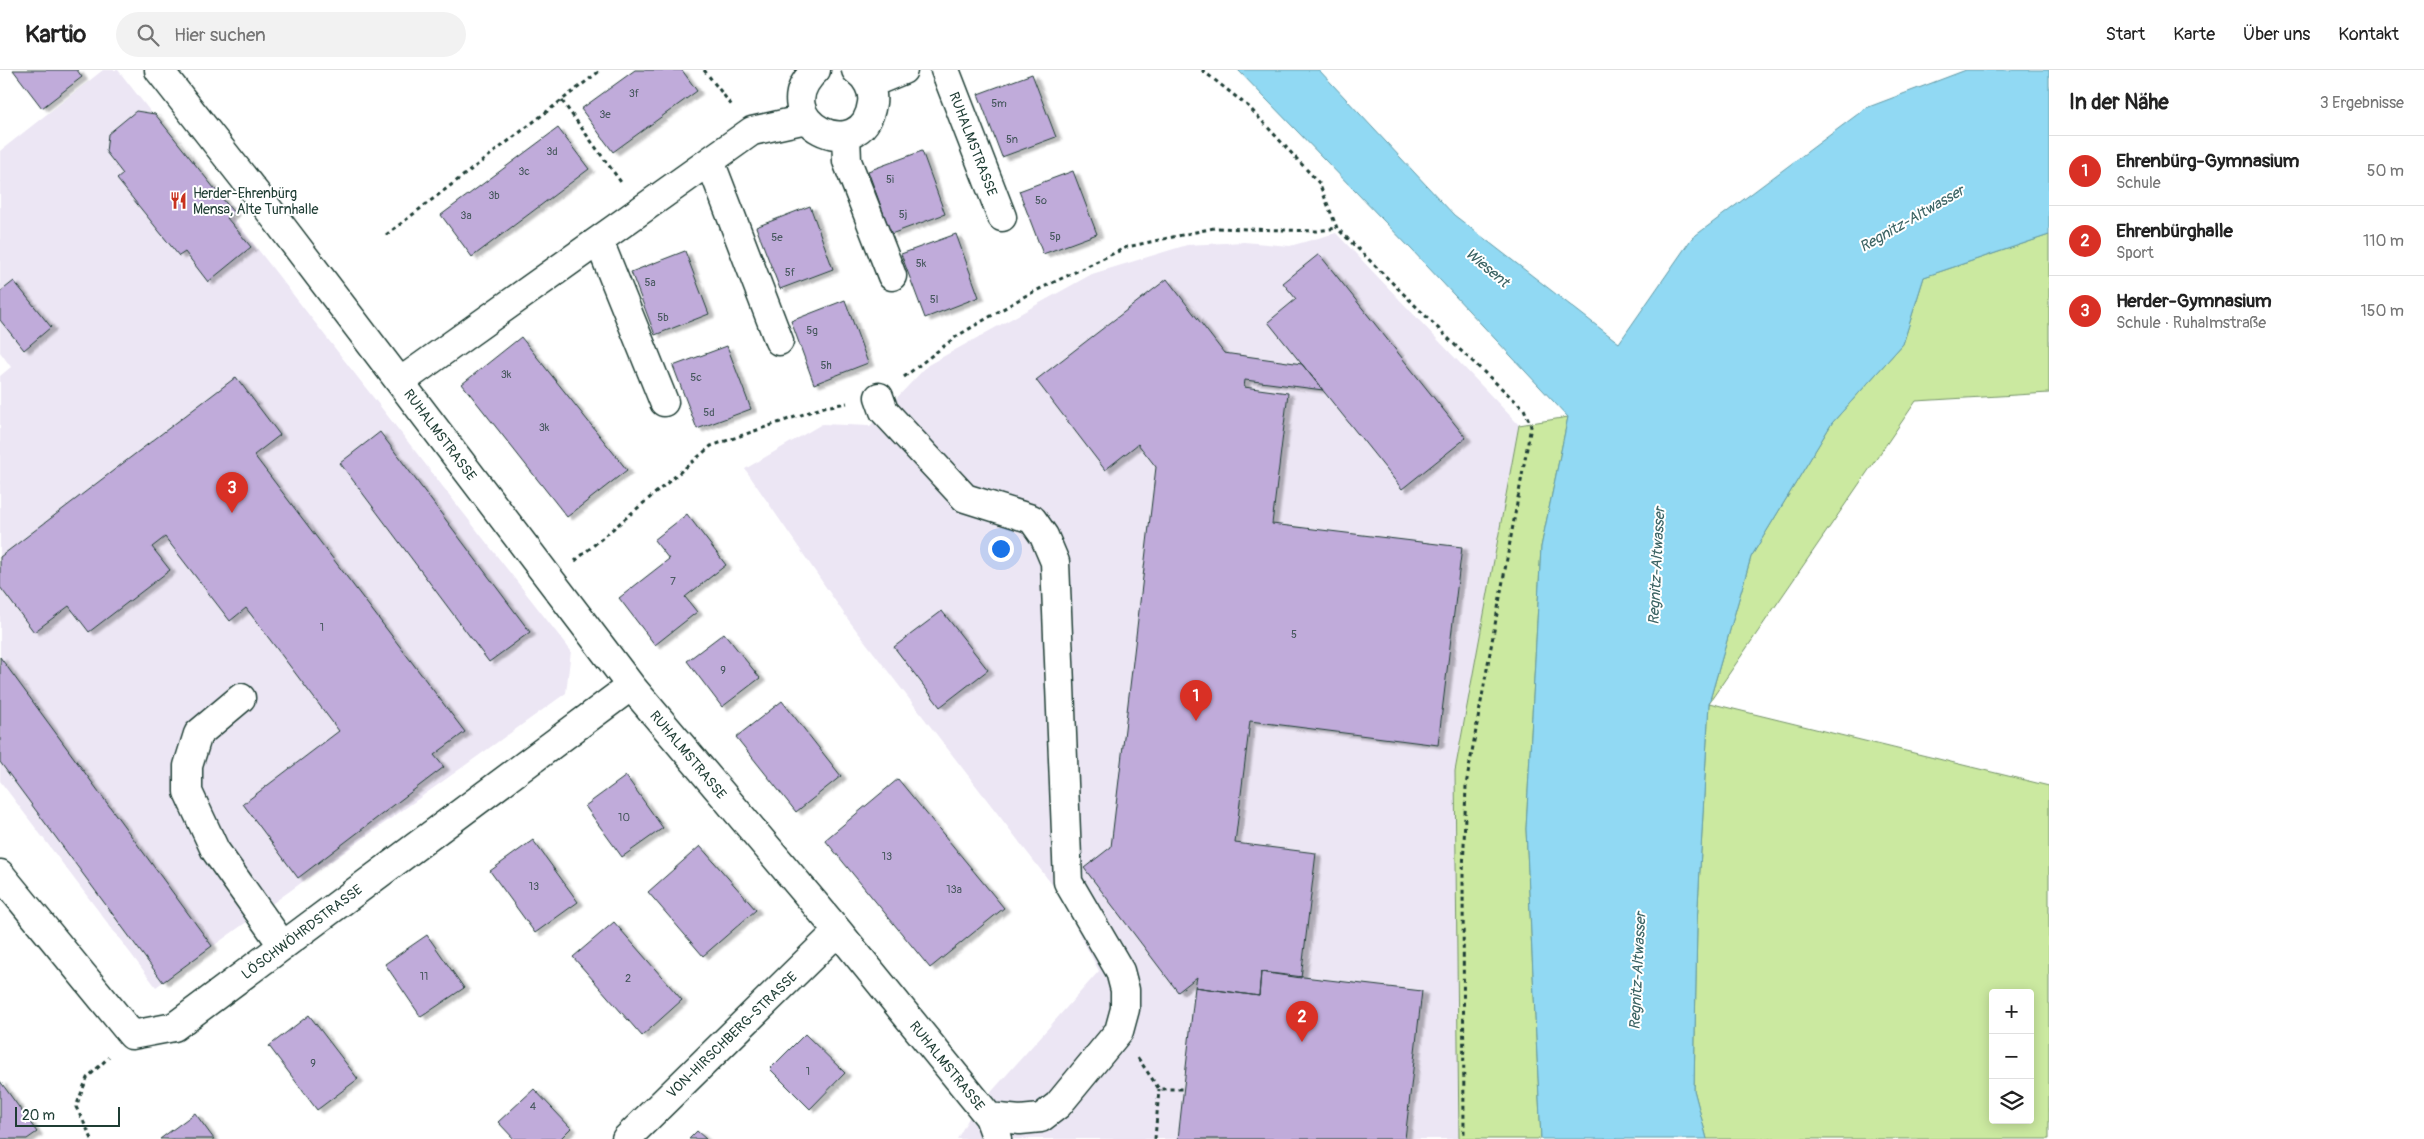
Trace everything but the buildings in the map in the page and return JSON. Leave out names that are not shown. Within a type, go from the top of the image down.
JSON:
[{"type":"street","name":"RUHALMSTRASSE","points":[[159,70],[272,214],[631,686],[838,931],[993,1128]]},
{"type":"street","points":[[816,70],[802,87],[802,110],[806,120],[814,128],[824,134],[834,136],[846,135],[858,129],[866,121],[871,110],[872,99],[863,77],[903,70]]},
{"type":"street","name":"RUHALMSTRASSE","points":[[945,70],[1002,217]]},
{"type":"street","name":"RUHALMSTRASSE","points":[[400,382],[752,131],[806,120]]},
{"type":"street","points":[[846,135],[847,161],[892,276]]},
{"type":"street","points":[[710,161],[780,341]]},
{"type":"street","points":[[599,241],[664,402]]},
{"type":"street","points":[[879,397],[884,411],[966,498],[1032,519],[1044,536],[1055,562],[1068,882],[1120,971],[1125,990],[1119,1031],[1058,1105],[1041,1118],[1020,1120],[993,1128]]},
{"type":"street","name":"LÖSCHWÖHRDSTRASSE","points":[[132,1035],[174,1027],[631,686]]},
{"type":"street","points":[[241,698],[198,734],[188,766],[188,792],[215,850],[283,946]]},
{"type":"street","points":[[0,874],[132,1035]]},
{"type":"street","name":"VON-HIRSCHBERG-STRASSE","points":[[626,1139],[838,931]]},
{"type":"path","points":[[386,235],[601,70]]},
{"type":"path","points":[[704,70],[752,131]]},
{"type":"path","points":[[1202,70],[1249,107],[1319,183],[1337,228],[1458,348],[1524,409],[1531,426],[1466,785],[1463,874],[1464,1139]]},
{"type":"path","points":[[562,100],[641,210]]},
{"type":"path","points":[[552,581],[711,446],[824,407],[879,397],[957,336],[1025,296],[1127,247],[1214,228],[1317,231],[1337,228]]},
{"type":"path","points":[[1119,1031],[1159,1089],[1155,1139]]},
{"type":"path","points":[[92,1139],[76,1106],[87,1078],[132,1035]]},
{"type":"path","points":[[1159,1089],[1183,1089]]},
{"type":"shaded area","points":[[103,70],[118,70],[571,651],[566,693],[156,987],[0,781],[0,376],[11,367],[0,352],[0,151]]},
{"type":"shaded area","points":[[1336,233],[1519,425],[1455,771],[1459,1139],[957,1139],[970,1116],[1099,971],[1057,891],[847,618],[745,469],[822,424],[870,426],[928,365],[1092,274],[1187,245],[1244,242],[1290,246]]},
{"type":"green space","points":[[2049,235],[2049,393],[1916,401],[1709,703],[1751,557],[1832,423],[1903,344],[1924,277]]},
{"type":"green space","points":[[1568,417],[1541,547],[1526,829],[1541,1139],[1459,1139],[1455,771],[1519,425]]},
{"type":"green space","points":[[1709,703],[2049,786],[2049,1139],[1707,1139],[1694,1090],[1697,924]]},
{"type":"water","points":[[1238,70],[1319,70],[1454,215],[1619,343],[1692,238],[1866,108],[1966,70],[2049,70],[2049,235],[1924,277],[1903,344],[1832,423],[1751,557],[1709,703],[1697,924],[1694,1090],[1707,1139],[1541,1139],[1526,829],[1541,547],[1568,417],[1412,250]]},
{"type":"place","name":"Herder-Ehrenbürg Mensa, Alte Turnhalle","points":[[179,201]]},
{"type":"place","name":"Herder-Gymnasium","points":[[232,513]]},
{"type":"place","name":"Ehrenbürg-Gymnasium","points":[[1196,721]]},
{"type":"place","name":"Ehrenbürghalle","points":[[1302,1042]]},
{"type":"water label","name":"Regnitz-Altwasser","points":[[1912,219]]},
{"type":"water label","name":"Wiesent","points":[[1487,268]]},
{"type":"water label","name":"Regnitz-Altwasser","points":[[1657,566]]},
{"type":"water label","name":"Regnitz-Altwasser","points":[[1638,971]]}]
